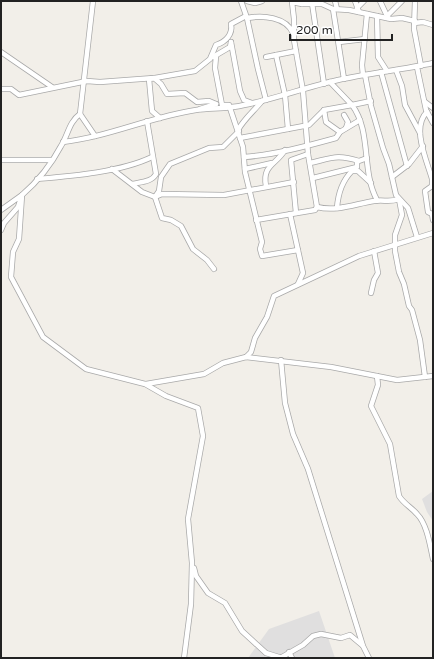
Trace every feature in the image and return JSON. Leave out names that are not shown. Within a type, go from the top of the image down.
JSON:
[{"type":"street","points":[[93,1],[80,114],[95,136]]},
{"type":"street","points":[[241,1],[246,16]]},
{"type":"street","points":[[262,1],[255,3],[249,1],[245,9],[264,100]]},
{"type":"street","points":[[317,207],[308,154],[303,90],[296,51],[291,1],[322,4],[335,9],[358,10],[377,16],[423,22],[433,25]]},
{"type":"street","points":[[335,1],[344,79]]},
{"type":"street","points":[[355,1],[358,10]]},
{"type":"street","points":[[358,10],[364,1]]},
{"type":"street","points":[[380,1],[388,17]]},
{"type":"street","points":[[388,17],[402,1]]},
{"type":"street","points":[[414,1],[416,46],[426,112],[433,123]]},
{"type":"street","points":[[312,3],[324,84]]},
{"type":"street","points":[[367,14],[362,65],[370,101],[399,199],[402,215],[395,235],[395,251],[399,272],[404,284],[409,306],[412,310],[420,340],[425,377]]},
{"type":"street","points":[[252,103],[244,100],[240,91],[231,42],[231,24],[246,16],[257,16],[284,22],[290,26],[294,35]]},
{"type":"street","points":[[377,16],[378,57],[384,71],[407,166]]},
{"type":"street","points":[[210,59],[216,45],[222,43],[231,34]]},
{"type":"street","points":[[339,42],[365,39]]},
{"type":"street","points":[[149,79],[195,71],[230,46],[231,42]]},
{"type":"street","points":[[266,57],[296,51]]},
{"type":"street","points":[[1,52],[52,87]]},
{"type":"street","points":[[276,55],[286,95],[288,129]]},
{"type":"street","points":[[216,56],[215,68],[222,105]]},
{"type":"street","points":[[196,110],[230,108],[286,95],[330,82],[433,63]]},
{"type":"street","points":[[396,70],[402,86],[405,105],[421,135]]},
{"type":"street","points":[[149,79],[152,111],[160,118]]},
{"type":"street","points":[[1,89],[10,89],[19,95],[52,87],[83,82],[156,79],[167,94],[185,93],[197,102],[209,101],[222,105],[243,105]]},
{"type":"street","points":[[330,82],[358,113],[372,184],[377,200]]},
{"type":"street","points":[[155,197],[159,191],[161,177],[170,164],[209,148],[223,147],[238,130],[242,122],[250,116],[264,100]]},
{"type":"street","points":[[240,138],[307,126],[311,124],[324,110],[370,101]]},
{"type":"street","points":[[425,102],[433,108]]},
{"type":"street","points":[[63,142],[95,136],[147,121],[216,104]]},
{"type":"street","points":[[230,108],[240,138],[249,190],[262,242],[260,249],[262,256],[298,250]]},
{"type":"street","points":[[324,110],[326,122],[340,132]]},
{"type":"street","points":[[426,112],[421,117],[421,135],[432,179],[432,186],[425,191],[424,195],[428,212],[432,214],[433,220]]},
{"type":"street","points":[[1,210],[22,195],[37,179],[63,142],[73,119],[80,114]]},
{"type":"street","points":[[344,115],[348,122],[346,130]]},
{"type":"street","points":[[244,157],[308,146],[336,138],[340,132],[346,130],[352,123],[360,120]]},
{"type":"street","points":[[132,184],[146,181],[154,177],[156,172],[152,157],[147,121]]},
{"type":"street","points":[[392,177],[407,166],[423,146]]},
{"type":"street","points":[[287,150],[291,160],[296,213]]},
{"type":"street","points":[[266,186],[264,176],[272,163],[287,150]]},
{"type":"street","points":[[291,160],[308,154]]},
{"type":"street","points":[[310,163],[336,156],[344,156],[357,161],[367,158]]},
{"type":"street","points":[[37,179],[112,169],[141,162],[152,157]]},
{"type":"street","points":[[1,160],[51,160]]},
{"type":"street","points":[[357,161],[357,169],[372,184]]},
{"type":"street","points":[[245,169],[272,163]]},
{"type":"street","points":[[112,169],[142,192],[155,197],[162,194],[224,195],[294,182]]},
{"type":"street","points":[[313,178],[357,169]]},
{"type":"street","points":[[337,208],[337,199],[343,182],[352,171],[357,169]]},
{"type":"street","points":[[1,230],[4,222],[18,207],[22,195]]},
{"type":"street","points":[[22,195],[19,239],[13,252],[11,277],[43,337],[86,369],[145,384],[166,396],[198,408],[203,436],[188,519],[192,562],[191,604],[184,658]]},
{"type":"street","points":[[155,197],[162,218],[171,220],[181,226],[193,249],[207,260],[214,269]]},
{"type":"street","points":[[256,220],[315,210],[317,207],[337,208],[377,200],[390,202],[399,199]]},
{"type":"street","points":[[399,199],[408,208],[417,237]]},
{"type":"street","points":[[290,214],[303,273],[297,284]]},
{"type":"street","points":[[246,356],[251,352],[255,338],[267,317],[272,298],[282,291],[359,256],[433,232]]},
{"type":"street","points":[[371,293],[374,280],[378,273],[374,251]]},
{"type":"street","points":[[145,384],[161,383],[204,374],[223,362],[246,356],[331,367],[397,380],[433,376]]},
{"type":"street","points":[[280,360],[285,403],[293,434],[308,470],[363,646],[369,658]]},
{"type":"street","points":[[377,376],[378,386],[372,403],[373,412],[390,444],[397,475],[399,496],[402,502],[420,518],[433,559]]},
{"type":"street","points":[[192,562],[196,576],[208,593],[225,603],[242,631],[266,653],[282,658],[289,652],[303,645],[313,636],[321,634],[338,638],[350,635],[363,646]]},
{"type":"street","points":[[289,652],[292,658]]},
{"type":"shaded area","points":[[433,491],[433,521],[427,512],[422,499]]},
{"type":"shaded area","points":[[319,611],[335,658],[248,658],[269,629]]}]
